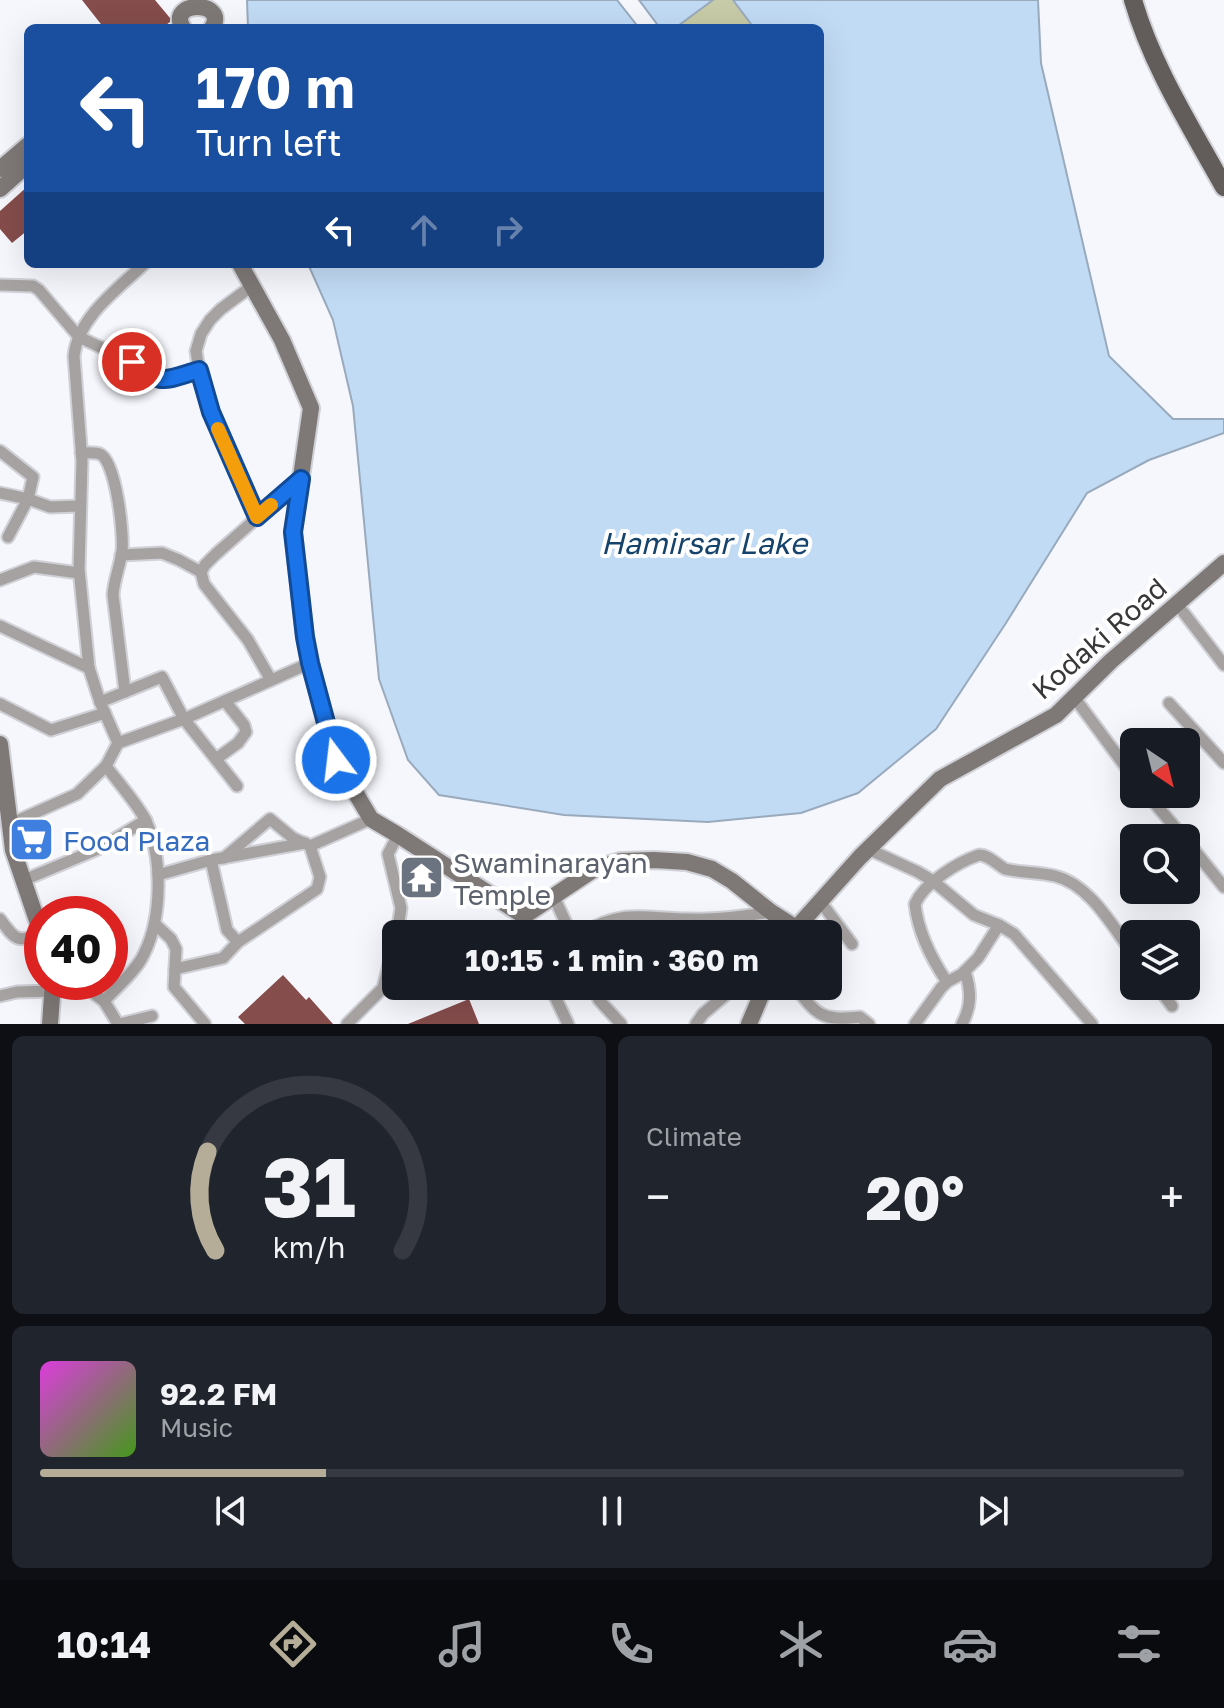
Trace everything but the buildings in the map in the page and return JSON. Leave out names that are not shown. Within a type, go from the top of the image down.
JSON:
[{"type":"main road","points":[[1133,0],[1138,19],[1170,89],[1224,187]]},
{"type":"main road","points":[[1144,0],[1180,83],[1224,163]]},
{"type":"street","points":[[182,13],[200,0],[209,2],[215,15],[213,24]]},
{"type":"street","points":[[0,169],[24,148]]},
{"type":"street","points":[[0,189],[24,168]]},
{"type":"street","points":[[118,743],[89,668],[79,573],[81,453],[74,356],[75,345],[97,309],[140,268]]},
{"type":"street","points":[[242,268],[282,340],[311,408],[293,532],[305,637],[336,760],[371,819],[524,916]]},
{"type":"street","points":[[0,285],[33,286],[79,337],[132,362],[145,374],[158,380],[199,370]]},
{"type":"street","points":[[252,286],[210,320],[201,334],[196,351],[211,412],[257,517]]},
{"type":"street","points":[[0,451],[33,477],[28,499],[8,537]]},
{"type":"street","points":[[81,453],[101,455],[108,462],[120,509],[121,555],[113,595],[125,692]]},
{"type":"street","points":[[271,680],[248,640],[204,584],[201,572],[216,554],[301,479]]},
{"type":"street","points":[[0,493],[50,507],[80,506]]},
{"type":"street","points":[[121,555],[162,553],[201,572]]},
{"type":"street","name":"Kodaki Road","points":[[803,920],[868,849],[940,779],[1056,715],[1111,661],[1224,563]]},
{"type":"street","points":[[0,580],[34,567],[79,573]]},
{"type":"street","points":[[1177,604],[1224,665]]},
{"type":"street","points":[[0,626],[89,668]]},
{"type":"street","points":[[7,835],[77,794],[106,766],[118,743],[184,719],[310,663]]},
{"type":"street","points":[[0,704],[51,730],[102,708],[125,692],[162,677],[184,719],[237,786]]},
{"type":"street","points":[[1074,697],[1120,759]]},
{"type":"street","points":[[216,759],[238,743],[246,732],[225,701]]},
{"type":"street","points":[[1169,703],[1224,763]]},
{"type":"street","points":[[0,744],[7,835],[29,896]]},
{"type":"street","points":[[106,766],[146,820],[158,875],[155,924],[143,957],[104,1001],[119,1024],[152,1016]]},
{"type":"street","points":[[1159,808],[1172,824]]},
{"type":"street","points":[[175,969],[223,958],[238,942],[317,889],[320,877],[308,845],[293,838],[270,819],[217,859]]},
{"type":"street","points":[[158,875],[217,859],[308,845],[371,819]]},
{"type":"street","points":[[24,880],[98,849],[146,820]]},
{"type":"street","points":[[398,835],[388,854],[401,908],[399,920]]},
{"type":"street","points":[[868,849],[918,872],[974,915],[1014,934],[1092,1024]]},
{"type":"street","points":[[947,982],[927,947],[915,909],[916,900],[933,881],[975,856],[983,854],[1005,869],[1056,877],[1074,885],[1093,901],[1120,937]]},
{"type":"street","points":[[1200,857],[1224,887]]},
{"type":"street","points":[[217,859],[227,930],[238,942]]},
{"type":"street","points":[[524,916],[596,868],[621,861],[654,860],[687,862],[712,869],[780,920]]},
{"type":"street","points":[[554,897],[565,920]]},
{"type":"street","points":[[820,901],[852,944]]},
{"type":"street","points":[[611,920],[632,916],[692,919],[771,912]]},
{"type":"street","points":[[524,916],[524,920]]},
{"type":"street","points":[[0,919],[10,933],[24,940]]},
{"type":"street","points":[[155,924],[171,939],[176,949],[174,987],[205,1024]]},
{"type":"street","points":[[915,1024],[947,982],[978,958],[999,925]]},
{"type":"street","points":[[962,1024],[971,1002],[965,971]]},
{"type":"street","points":[[347,1024],[382,989]]},
{"type":"street","points":[[0,996],[24,991]]},
{"type":"street","points":[[50,1024],[52,1000]]},
{"type":"street","points":[[557,1000],[568,1024]]},
{"type":"street","points":[[599,1000],[621,1024]]},
{"type":"street","points":[[696,1024],[720,1000]]},
{"type":"street","points":[[749,1024],[759,1000]]},
{"type":"street","points":[[806,1000],[824,1017],[838,1020],[860,1017],[869,1024]]},
{"type":"street","points":[[1168,1000],[1172,1006]]},
{"type":"green space","points":[[713,0],[733,0],[751,24],[680,24]]},
{"type":"water","points":[[247,0],[617,0],[636,24],[248,24]]},
{"type":"water","points":[[639,0],[713,0],[680,24],[657,24]]},
{"type":"water","name":"Hamirsar Lake","points":[[733,0],[1038,0],[1041,63],[1109,356],[1173,419],[1224,419],[1224,433],[1149,460],[1087,493],[936,729],[858,793],[801,813],[708,822],[564,815],[439,795],[408,760],[379,679],[353,406],[333,320],[310,268],[824,268],[824,24],[751,24]]},
{"type":"slow traffic","points":[[218,429],[257,517],[271,505]]},
{"type":"place","name":"Food Plaza","points":[[32,840]]},
{"type":"place","name":"Swaminarayan Temple","points":[[422,878]]},
{"type":"route","points":[[132,362],[145,374],[158,380],[199,370],[211,412],[257,517],[301,479],[293,532],[305,637],[336,760]]}]
